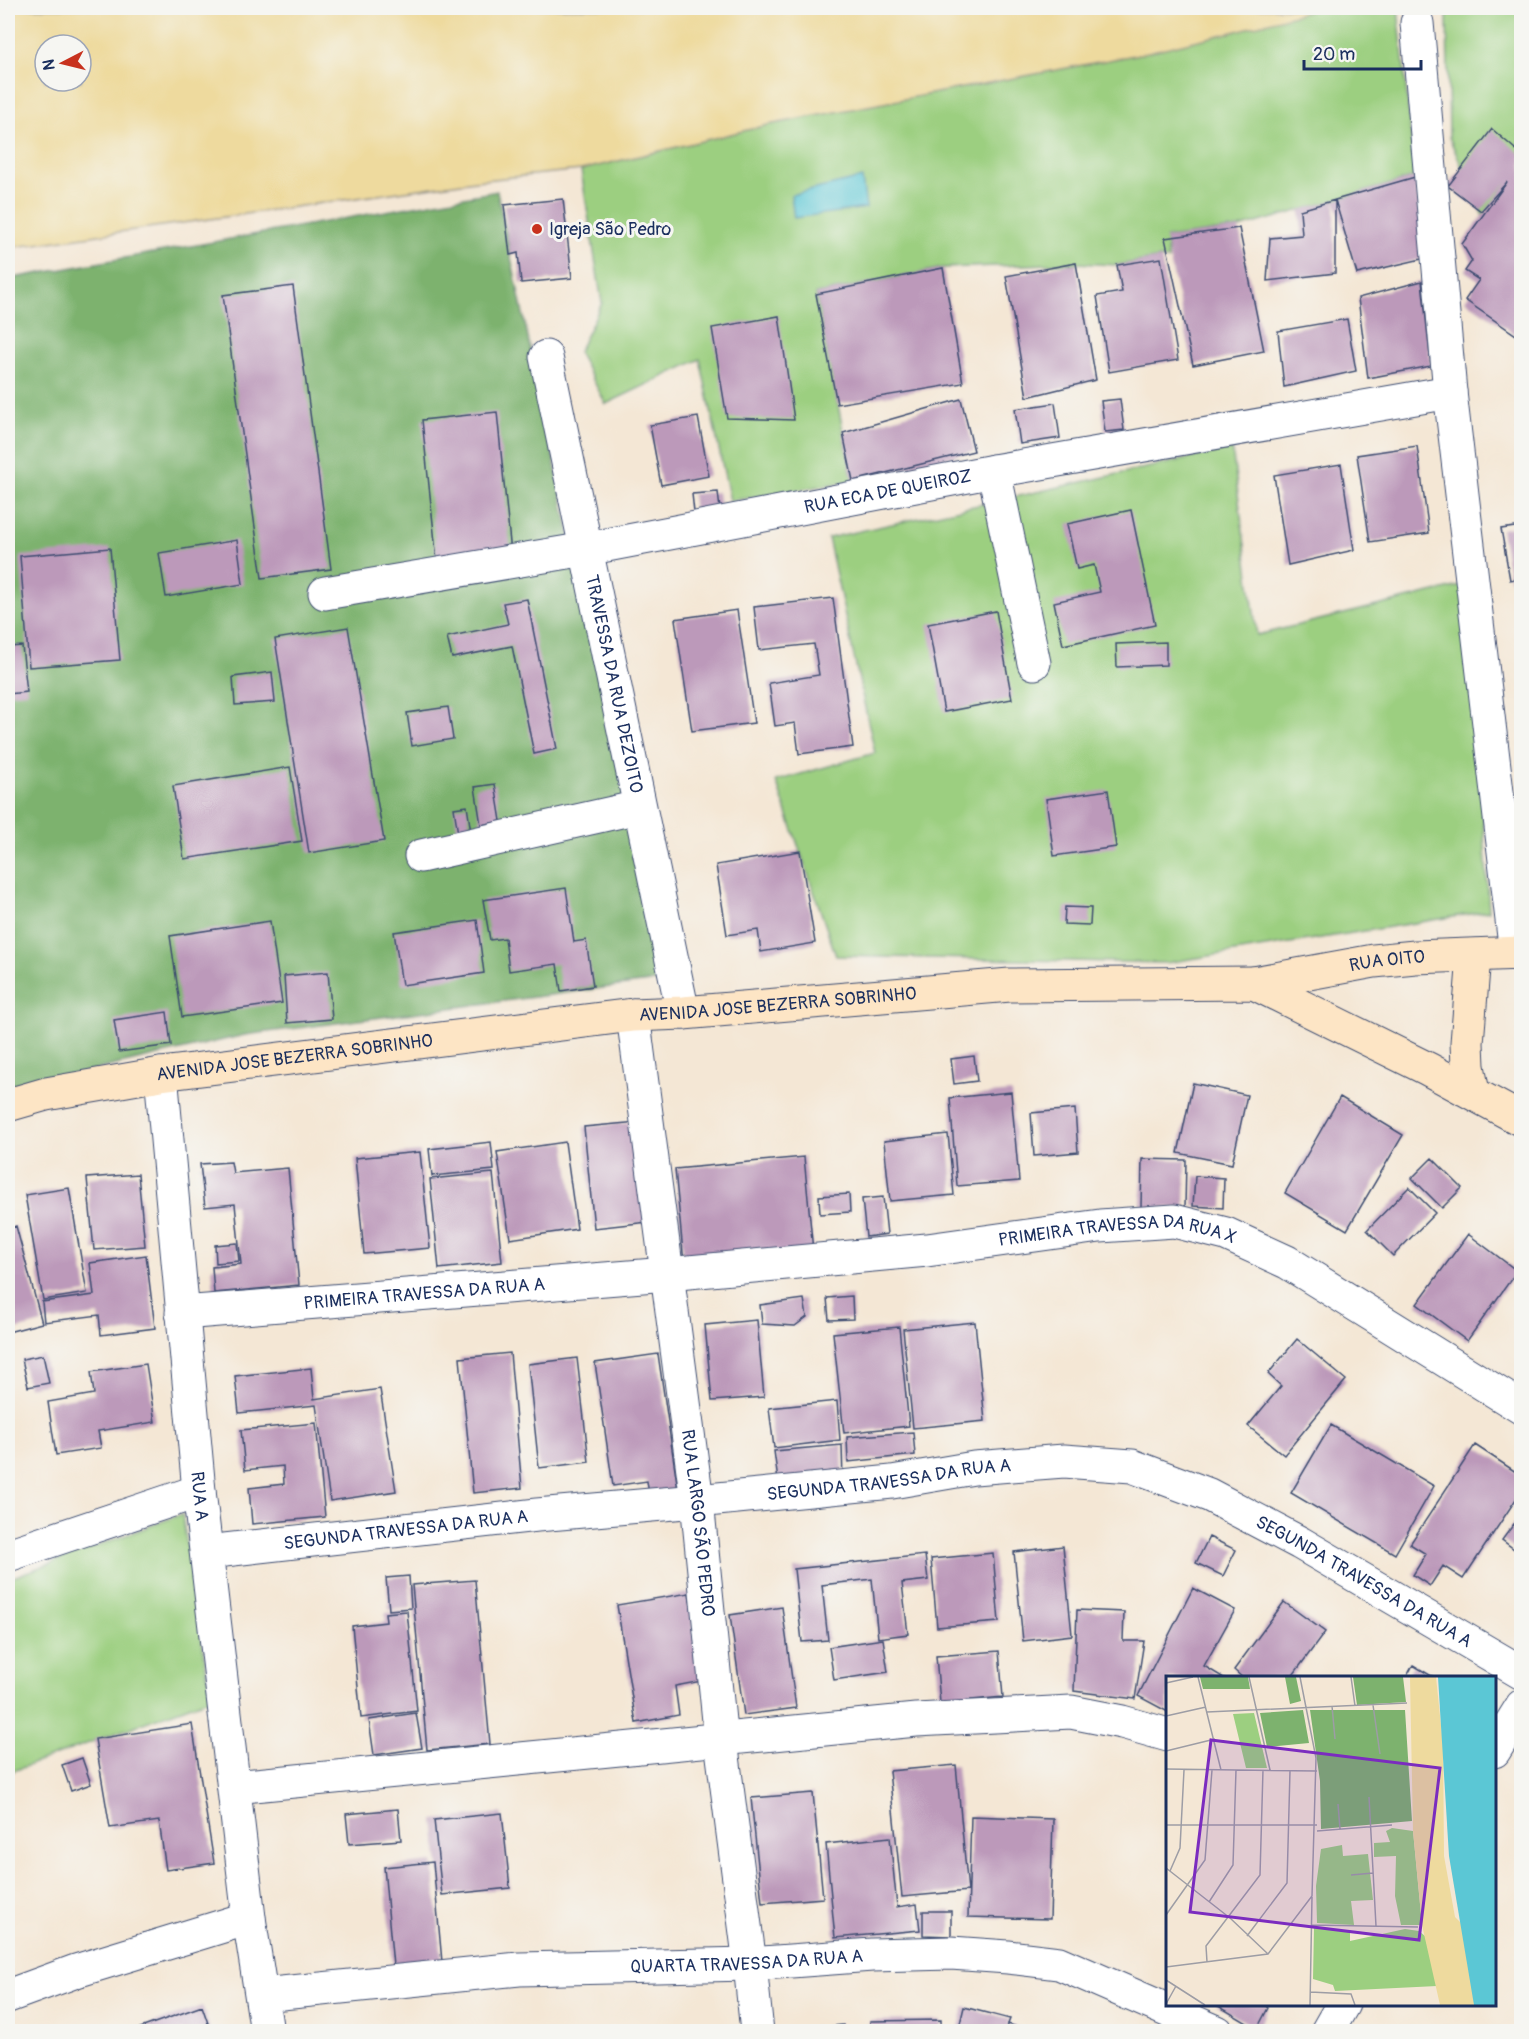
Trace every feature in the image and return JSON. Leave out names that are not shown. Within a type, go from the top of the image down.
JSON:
[{"type":"main road","name":"RUA OITO","points":[[1254,983],[1415,957],[1519,954]]},
{"type":"main road","points":[[1473,1093],[1468,1066],[1467,1042],[1474,956]]},
{"type":"main road","name":"AVENIDA JOSE BEZERRA SOBRINHO","points":[[8,1105],[46,1094],[161,1074],[633,1015],[683,1013],[1010,985],[1254,983],[1473,1093],[1521,1120]]},
{"type":"street","points":[[1417,23],[1450,392],[1519,954]]},
{"type":"street","name":"TRAVESSA DA RUA DEZOITO","points":[[546,357],[683,1013]]},
{"type":"street","name":"RUA ECA DE QUEIROZ","points":[[326,593],[586,549],[994,471],[1450,392]]},
{"type":"street","points":[[994,471],[1034,663]]},
{"type":"street","points":[[421,856],[639,807]]},
{"type":"street","name":"RUA LARGO SÃO PEDRO","points":[[633,1015],[697,1501],[721,1741],[757,2031]]},
{"type":"street","name":"RUA A","points":[[161,1074],[199,1491],[249,1918],[267,2031]]},
{"type":"street","name":"PRIMEIRA TRAVESSA DA RUA X","points":[[668,1274],[927,1250],[1100,1226],[1174,1221],[1226,1234],[1287,1262],[1521,1408]]},
{"type":"street","name":"PRIMEIRA TRAVESSA DA RUA A","points":[[182,1313],[668,1274]]},
{"type":"street","name":"SEGUNDA TRAVESSA DA RUA A","points":[[207,1552],[537,1515],[892,1482],[974,1468],[1064,1461],[1132,1466],[1219,1500],[1300,1544],[1521,1673]]},
{"type":"street","points":[[8,1555],[199,1491]]},
{"type":"street","points":[[1496,1748],[1521,1706]]},
{"type":"street","points":[[234,1787],[721,1741],[916,1720],[1071,1712],[1122,1722],[1166,1735]]},
{"type":"street","points":[[8,1996],[76,1971],[249,1918]]},
{"type":"street","name":"QUARTA TRAVESSA DA RUA A","points":[[262,1995],[519,1969],[750,1964],[872,1955],[951,1953],[1059,1963],[1217,2031]]},
{"type":"street","points":[[1327,2031],[1342,2006]]},
{"type":"green space","points":[[1314,8],[1398,8],[1415,177],[1239,228],[1166,238],[1168,260],[1161,258],[1117,265],[1076,263],[943,268],[816,294],[853,481],[730,501],[700,359],[606,404],[578,352],[602,303],[581,170],[768,125],[1140,54]]},
{"type":"green space","points":[[1453,8],[1521,8],[1521,321],[1481,211],[1449,137],[1447,12]]},
{"type":"green space","points":[[497,191],[664,980],[245,1035],[8,1090],[8,279]]},
{"type":"green space","points":[[1232,449],[1257,635],[1468,584],[1489,911],[1166,963],[836,956],[776,781],[875,753],[828,538]]},
{"type":"green space","points":[[182,1514],[211,1698],[8,1773],[8,1579]]},
{"type":"sand","points":[[8,8],[1320,8],[1140,54],[768,125],[581,170],[475,181],[8,248]]},
{"type":"water","points":[[862,178],[866,208],[794,218],[791,195]]},
{"type":"building","points":[[1492,129],[1522,155],[1522,339],[1465,300],[1479,280],[1465,271],[1472,261],[1462,244],[1507,182],[1481,211],[1448,186]]},
{"type":"building","points":[[1415,177],[1426,258],[1357,274],[1335,200]]},
{"type":"building","name":"Igreja São Pedro","points":[[563,199],[572,278],[521,283],[518,253],[510,255],[504,205]]},
{"type":"building","points":[[1335,200],[1335,273],[1267,281],[1270,238],[1302,235],[1300,210]]},
{"type":"building","points":[[1239,228],[1264,351],[1193,365],[1165,238]]},
{"type":"building","points":[[1161,258],[1178,360],[1109,372],[1097,296],[1122,292],[1117,265]]},
{"type":"building","points":[[1076,263],[1096,380],[1027,397],[1006,276]]},
{"type":"building","points":[[943,268],[963,383],[837,404],[816,294]]},
{"type":"building","points":[[1422,281],[1431,366],[1368,378],[1358,298]]},
{"type":"building","points":[[293,286],[331,569],[262,578],[223,295]]},
{"type":"building","points":[[779,316],[794,420],[727,418],[712,328]]},
{"type":"building","points":[[1347,319],[1356,371],[1284,387],[1278,331]]},
{"type":"building","points":[[961,399],[974,451],[853,481],[843,433]]},
{"type":"building","points":[[1120,399],[1124,430],[1105,432],[1101,401]]},
{"type":"building","points":[[1055,403],[1060,438],[1020,444],[1015,409]]},
{"type":"building","points":[[497,412],[511,553],[437,561],[422,420]]},
{"type":"building","points":[[698,417],[709,476],[661,485],[650,425]]},
{"type":"building","points":[[1417,446],[1429,533],[1370,542],[1357,455]]},
{"type":"building","points":[[1341,464],[1354,550],[1288,565],[1274,475]]},
{"type":"building","points":[[718,492],[720,509],[694,512],[692,494]]},
{"type":"building","points":[[1131,510],[1155,625],[1063,645],[1054,602],[1100,592],[1094,565],[1077,569],[1067,524]]},
{"type":"building","points":[[1522,526],[1522,578],[1510,580],[1501,529]]},
{"type":"building","points":[[237,540],[243,584],[166,597],[159,553]]},
{"type":"building","points":[[110,548],[120,660],[29,667],[20,556]]},
{"type":"building","points":[[833,598],[853,747],[799,754],[795,723],[775,726],[769,683],[819,675],[814,644],[759,650],[754,607]]},
{"type":"building","points":[[527,599],[557,749],[534,754],[512,646],[452,658],[447,637],[508,624],[503,603]]},
{"type":"building","points":[[737,610],[754,723],[692,731],[675,619]]},
{"type":"building","points":[[996,611],[1012,699],[944,712],[928,624]]},
{"type":"building","points":[[348,627],[384,841],[309,853],[275,639]]},
{"type":"building","points":[[1166,642],[1166,665],[1117,667],[1116,644]]},
{"type":"building","points":[[22,646],[27,692],[8,694],[8,647]]},
{"type":"building","points":[[272,672],[275,702],[235,705],[233,677]]},
{"type":"building","points":[[448,707],[453,739],[412,746],[407,713]]},
{"type":"building","points":[[290,767],[302,841],[184,859],[173,786]]},
{"type":"building","points":[[495,784],[501,821],[481,825],[475,787]]},
{"type":"building","points":[[1108,790],[1116,847],[1054,856],[1046,799]]},
{"type":"building","points":[[467,806],[471,832],[458,834],[454,808]]},
{"type":"building","points":[[800,851],[815,943],[761,952],[758,930],[727,935],[716,865]]},
{"type":"building","points":[[566,888],[574,942],[586,940],[593,986],[561,991],[557,964],[509,971],[505,938],[490,940],[483,900]]},
{"type":"building","points":[[1065,907],[1091,908],[1090,925],[1064,924]]},
{"type":"building","points":[[477,920],[484,973],[402,985],[394,932]]},
{"type":"building","points":[[270,921],[282,1003],[182,1017],[170,936]]},
{"type":"building","points":[[328,972],[332,1019],[287,1023],[284,976]]},
{"type":"building","points":[[167,1012],[171,1045],[119,1052],[114,1020]]},
{"type":"building","points":[[974,1056],[977,1081],[954,1084],[951,1059]]},
{"type":"building","points":[[1193,1083],[1247,1095],[1232,1164],[1178,1153]]},
{"type":"building","points":[[1011,1092],[1019,1181],[957,1186],[950,1098]]},
{"type":"building","points":[[1340,1097],[1403,1135],[1347,1230],[1285,1193]]},
{"type":"building","points":[[1075,1109],[1078,1152],[1034,1156],[1031,1113]]},
{"type":"building","points":[[638,1122],[648,1222],[594,1228],[584,1127]]},
{"type":"building","points":[[948,1134],[954,1195],[890,1201],[884,1141]]},
{"type":"building","points":[[491,1142],[494,1170],[432,1176],[429,1149]]},
{"type":"building","points":[[565,1142],[577,1229],[510,1239],[497,1152]]},
{"type":"building","points":[[420,1152],[430,1248],[364,1254],[355,1158]]},
{"type":"building","points":[[804,1157],[813,1251],[684,1263],[675,1169]]},
{"type":"building","points":[[1432,1158],[1462,1188],[1442,1208],[1412,1178]]},
{"type":"building","points":[[1142,1159],[1186,1160],[1185,1208],[1141,1207]]},
{"type":"building","points":[[231,1162],[233,1173],[288,1168],[299,1285],[214,1293],[212,1267],[241,1264],[235,1204],[205,1207],[200,1164]]},
{"type":"building","points":[[493,1173],[502,1262],[439,1269],[430,1179]]},
{"type":"building","points":[[138,1174],[145,1246],[94,1250],[87,1178]]},
{"type":"building","points":[[1195,1176],[1224,1178],[1223,1208],[1193,1206]]},
{"type":"building","points":[[1409,1187],[1435,1213],[1393,1256],[1367,1230]]},
{"type":"building","points":[[69,1188],[87,1293],[43,1300],[25,1195]]},
{"type":"building","points":[[849,1194],[850,1212],[820,1214],[819,1196]]},
{"type":"building","points":[[883,1197],[887,1234],[866,1237],[862,1199]]},
{"type":"building","points":[[16,1226],[42,1323],[8,1332],[8,1229]]},
{"type":"building","points":[[1468,1234],[1517,1271],[1467,1341],[1417,1304]]},
{"type":"building","points":[[237,1243],[239,1261],[216,1263],[215,1245]]},
{"type":"building","points":[[146,1255],[155,1328],[101,1335],[99,1315],[44,1322],[42,1302],[94,1295],[90,1263]]},
{"type":"building","points":[[852,1296],[853,1319],[829,1320],[827,1298]]},
{"type":"building","points":[[804,1299],[807,1317],[795,1326],[762,1324],[760,1305]]},
{"type":"building","points":[[757,1320],[764,1397],[712,1401],[705,1325]]},
{"type":"building","points":[[975,1322],[985,1421],[913,1428],[903,1329]]},
{"type":"building","points":[[899,1327],[909,1426],[844,1433],[833,1333]]},
{"type":"building","points":[[1297,1339],[1346,1380],[1284,1455],[1248,1426],[1281,1386],[1268,1374]]},
{"type":"building","points":[[510,1353],[522,1488],[473,1493],[460,1358]]},
{"type":"building","points":[[658,1354],[679,1497],[650,1501],[647,1481],[613,1486],[595,1363]]},
{"type":"building","points":[[43,1355],[49,1383],[28,1387],[22,1359]]},
{"type":"building","points":[[577,1358],[589,1462],[539,1468],[528,1364]]},
{"type":"building","points":[[146,1364],[155,1422],[98,1431],[101,1448],[56,1455],[48,1402],[94,1394],[91,1372]]},
{"type":"building","points":[[311,1368],[314,1399],[380,1389],[396,1491],[330,1501],[316,1405],[239,1413],[235,1376]]},
{"type":"building","points":[[837,1401],[840,1440],[774,1448],[769,1408]]},
{"type":"building","points":[[316,1423],[325,1517],[252,1524],[249,1488],[284,1484],[283,1466],[245,1470],[241,1430]]},
{"type":"building","points":[[1331,1425],[1434,1486],[1395,1554],[1291,1493]]},
{"type":"building","points":[[913,1432],[915,1455],[848,1462],[847,1437]]},
{"type":"building","points":[[842,1445],[843,1481],[779,1488],[774,1451]]},
{"type":"building","points":[[1475,1445],[1522,1476],[1522,1490],[1463,1579],[1443,1566],[1430,1586],[1413,1575],[1426,1554],[1410,1544]]},
{"type":"building","points":[[1522,1513],[1522,1555],[1502,1540]]},
{"type":"building","points":[[1209,1537],[1236,1550],[1223,1576],[1196,1563]]},
{"type":"building","points":[[1063,1546],[1072,1635],[1023,1641],[1014,1552]]},
{"type":"building","points":[[993,1553],[999,1622],[937,1627],[931,1559]]},
{"type":"building","points":[[925,1555],[928,1580],[902,1583],[908,1634],[878,1638],[872,1579],[822,1585],[828,1640],[802,1642],[794,1569]]},
{"type":"building","points":[[409,1576],[411,1608],[389,1610],[386,1578]]},
{"type":"building","points":[[475,1580],[490,1744],[427,1750],[412,1585]]},
{"type":"building","points":[[1193,1588],[1235,1610],[1204,1666],[1221,1676],[1166,1676],[1166,1711],[1138,1696]]},
{"type":"building","points":[[689,1593],[702,1681],[675,1686],[679,1715],[636,1723],[617,1605]]},
{"type":"building","points":[[1284,1602],[1325,1632],[1292,1676],[1241,1676],[1234,1670]]},
{"type":"building","points":[[782,1607],[796,1708],[744,1715],[730,1615]]},
{"type":"building","points":[[1077,1610],[1124,1612],[1123,1641],[1144,1641],[1135,1699],[1074,1691]]},
{"type":"building","points":[[407,1611],[417,1711],[361,1718],[352,1626],[386,1622],[385,1613]]},
{"type":"building","points":[[883,1639],[888,1672],[834,1680],[829,1647]]},
{"type":"building","points":[[999,1651],[1003,1697],[940,1703],[936,1656]]},
{"type":"building","points":[[1413,1665],[1432,1676],[1407,1676]]},
{"type":"building","points":[[416,1713],[422,1748],[374,1755],[369,1720]]},
{"type":"building","points":[[192,1724],[214,1863],[166,1870],[159,1821],[110,1828],[95,1739]]},
{"type":"building","points":[[82,1758],[91,1784],[71,1791],[62,1765]]},
{"type":"building","points":[[956,1765],[968,1891],[902,1897],[889,1771]]},
{"type":"building","points":[[813,1793],[823,1898],[762,1903],[751,1798]]},
{"type":"building","points":[[398,1809],[401,1840],[349,1844],[346,1814]]},
{"type":"building","points":[[502,1813],[510,1888],[442,1895],[434,1820]]},
{"type":"building","points":[[971,1816],[1053,1819],[1050,1919],[968,1917]]},
{"type":"building","points":[[890,1837],[897,1907],[917,1904],[920,1930],[835,1938],[826,1844]]},
{"type":"building","points":[[433,1862],[442,1962],[393,1966],[384,1867]]},
{"type":"building","points":[[923,1911],[951,1911],[951,1936],[923,1935]]},
{"type":"building","points":[[202,2006],[211,2032],[132,2032],[132,2031]]},
{"type":"building","points":[[1218,2006],[1266,2006],[1268,2008],[1257,2029]]},
{"type":"building","points":[[964,2007],[1010,2019],[1006,2032],[958,2032]]},
{"type":"building","points":[[941,2020],[941,2032],[870,2032],[870,2021]]},
{"type":"building","points":[[1008,2024],[1032,2032],[1007,2032]]},
{"type":"building","points":[[843,2025],[843,2032],[785,2032],[785,2030]]},
{"type":"place","name":"Igreja São Pedro","points":[[537,229]]}]
